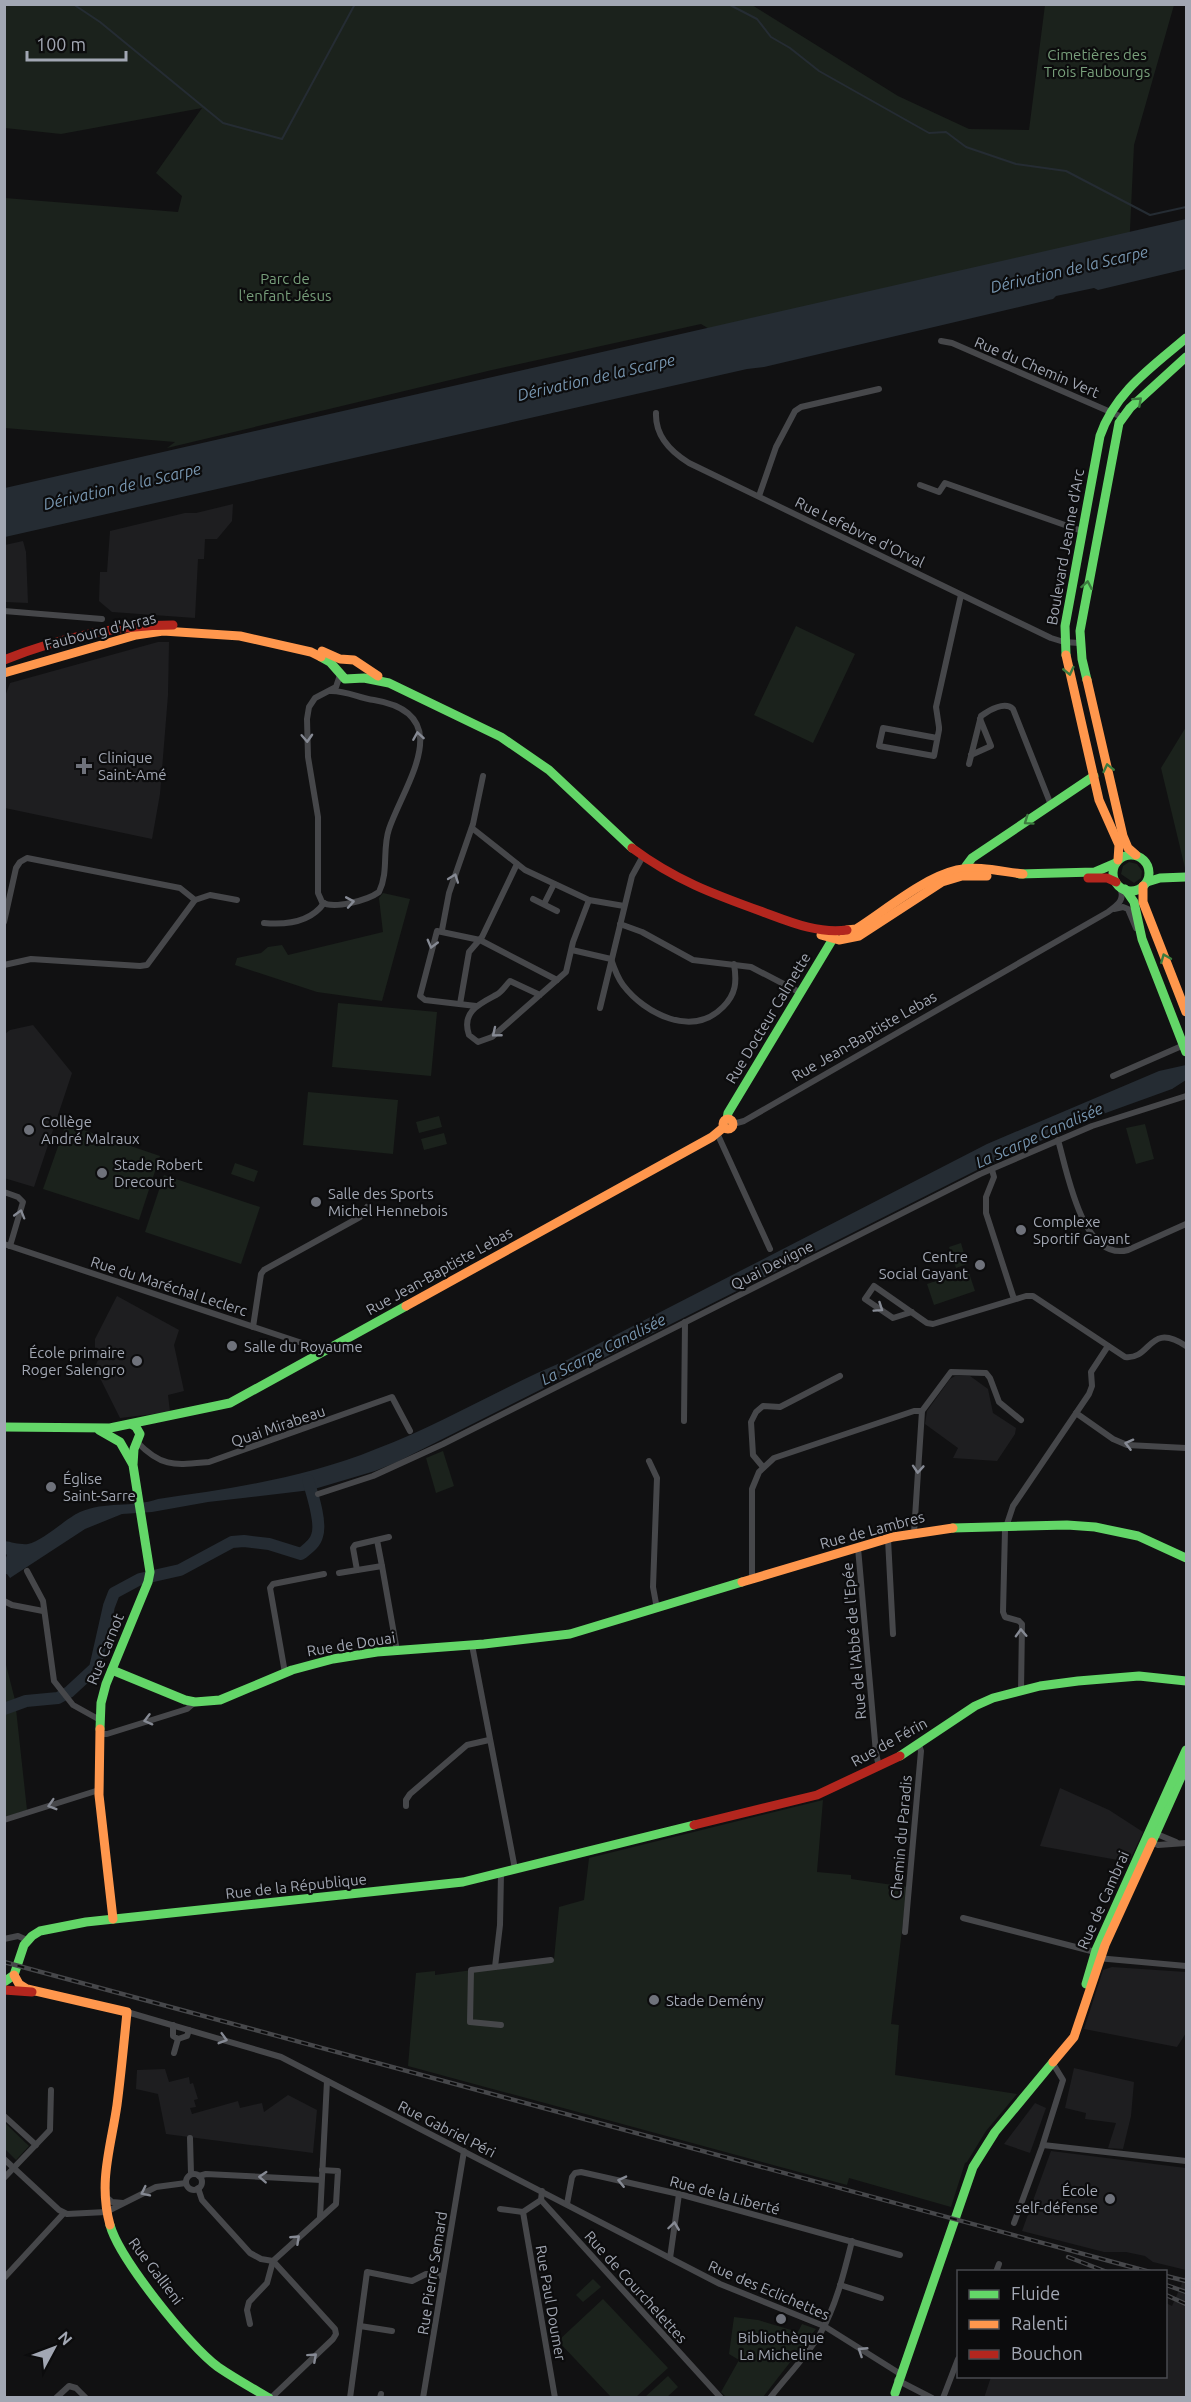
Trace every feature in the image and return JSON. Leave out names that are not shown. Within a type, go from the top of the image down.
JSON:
[{"type":"main road","name":"Boulevard Jeanne d'Arc","points":[[1117,862],[1119,845],[1102,807],[1064,642],[1101,431],[1110,411],[1119,399],[1186,338]]},
{"type":"main road","name":"Boulevard Jeanne d'Arc","points":[[1140,858],[1127,846],[1123,836],[1079,643],[1114,438],[1122,417],[1186,357]]},
{"type":"main road","name":"Faubourg d'Arras","points":[[4,660],[76,636],[157,624],[234,630],[298,643],[344,660]]},
{"type":"main road","name":"Faubourg d'Arras","points":[[4,674],[16,668],[127,637],[176,630],[234,635],[306,651],[326,659],[340,674]]},
{"type":"main road","points":[[402,688],[380,680],[345,680],[340,674],[340,665],[344,660],[352,659],[366,670],[501,737],[561,780],[610,829],[643,856],[692,886],[798,925],[833,935],[860,928],[932,880],[950,873],[1071,874],[1097,872],[1126,855],[1140,858],[1159,872],[1182,877]]},
{"type":"main road","points":[[355,679],[360,672],[359,664]]},
{"type":"main road","points":[[967,872],[967,863],[972,858],[1094,776]]},
{"type":"main road","points":[[1140,858],[1149,870],[1143,902],[1186,1012]]},
{"type":"main road","points":[[1117,862],[1113,873],[1120,886],[1134,902],[1142,939],[1185,1049]]},
{"type":"main road","points":[[1071,874],[1086,878],[1107,878],[1120,886],[1135,890],[1160,878],[1182,877]]},
{"type":"main road","name":"Rue Docteur Calmette","points":[[725,1126],[728,1113],[801,993],[833,935]]},
{"type":"main road","name":"Rue Jean-Baptiste Lebas","points":[[92,1429],[126,1425],[230,1403],[725,1126]]},
{"type":"main road","name":"Rue Jean-Baptiste Lebas","points":[[138,1440],[159,1418]]},
{"type":"main road","points":[[4,1427],[92,1429],[104,1432],[120,1442],[131,1446],[138,1440],[136,1427],[126,1425],[117,1433],[120,1442]]},
{"type":"main road","name":"Rue Carnot","points":[[113,1919],[99,1790],[99,1734],[102,1695],[148,1582],[150,1567],[133,1465],[138,1440]]},
{"type":"main road","name":"Rue Carnot","points":[[120,1442],[133,1465]]},
{"type":"main road","name":"Rue de Lambres","points":[[570,1634],[888,1539],[914,1533],[969,1526],[1067,1525],[1116,1530],[1150,1540],[1186,1558]]},
{"type":"main road","name":"Rue de Douai","points":[[112,1670],[195,1702],[215,1701],[228,1698],[285,1673],[327,1660],[570,1634]]},
{"type":"main road","name":"Rue de Férin","points":[[604,1847],[817,1795],[879,1767],[919,1745],[980,1703],[1021,1691],[1063,1682],[1127,1677],[1186,1681]]},
{"type":"main road","name":"Rue de Cambrai","points":[[1151,1837],[1186,1750]]},
{"type":"main road","name":"Rue de Cambrai","points":[[895,2395],[899,2377],[973,2167],[988,2141],[1050,2065],[1070,2045],[1077,2032],[1097,1955],[1186,1766]]},
{"type":"main road","name":"Rue de la République","points":[[27,1940],[40,1931],[80,1923],[422,1888],[501,1873],[604,1847]]},
{"type":"main road","points":[[4,1982],[15,1975],[27,1940]]},
{"type":"main road","points":[[15,1975],[22,1986],[127,2012]]},
{"type":"main road","points":[[4,1990],[38,1991]]},
{"type":"main road","name":"Rue Gallieni","points":[[127,2012],[117,2105],[105,2171],[106,2212],[114,2238],[125,2258],[196,2348],[218,2367],[270,2397]]},
{"type":"street","name":"Rue du Chemin Vert","points":[[941,340],[1122,417]]},
{"type":"street","points":[[759,496],[776,447],[795,411],[801,407],[879,389]]},
{"type":"street","name":"Rue Lefebvre d'Orval","points":[[656,413],[659,434],[678,456],[689,464],[961,595],[1064,642],[1079,643]]},
{"type":"street","points":[[920,485],[939,492],[945,483],[1082,531]]},
{"type":"street","points":[[937,738],[883,728],[879,746],[934,756],[939,727],[936,707],[961,595]]},
{"type":"street","name":"Faubourg d'Arras","points":[[4,611],[102,619]]},
{"type":"street","points":[[329,691],[390,702],[409,715],[419,731],[419,758],[387,835],[385,872],[379,892],[362,900],[334,905],[324,903],[319,897],[318,817],[306,719],[313,701],[339,684],[340,674]]},
{"type":"street","points":[[355,679],[351,687],[357,695]]},
{"type":"street","points":[[969,764],[979,719],[986,712],[1005,705],[1012,707],[1038,767],[1051,805]]},
{"type":"street","points":[[971,755],[991,746],[979,719]]},
{"type":"street","points":[[442,930],[450,888],[472,828],[483,776]]},
{"type":"street","points":[[472,828],[517,864],[554,884],[589,900],[624,906]]},
{"type":"street","points":[[600,1008],[632,876],[643,856]]},
{"type":"street","points":[[4,922],[16,868],[27,858],[180,888],[195,900]]},
{"type":"street","points":[[460,1004],[469,952],[480,940],[517,864]]},
{"type":"street","points":[[544,904],[554,884]]},
{"type":"street","points":[[1108,912],[1122,900],[1120,886]]},
{"type":"street","points":[[4,965],[31,959],[147,965],[195,900],[210,895],[237,900]]},
{"type":"street","points":[[533,899],[557,911]]},
{"type":"street","points":[[540,995],[512,981],[498,994],[476,1006],[469,1017],[467,1030],[473,1039],[483,1042],[492,1037],[540,995],[566,972],[573,942],[589,900]]},
{"type":"street","points":[[264,923],[283,924],[303,920],[316,913],[324,903]]},
{"type":"street","points":[[1108,912],[1121,907],[1127,908],[1142,939]]},
{"type":"street","name":"Rue Jean-Baptiste Lebas","points":[[725,1126],[744,1121],[1108,912]]},
{"type":"street","points":[[620,924],[642,932],[693,960],[746,965],[763,971],[801,993]]},
{"type":"street","points":[[476,1006],[423,1000],[419,994],[437,931],[442,930],[480,940],[557,980]]},
{"type":"street","points":[[572,950],[611,959]]},
{"type":"street","points":[[611,959],[620,981],[638,1001],[662,1016],[685,1022],[711,1016],[730,1000],[736,984],[734,964]]},
{"type":"street","points":[[1113,1076],[1185,1049]]},
{"type":"street","name":"Quai Devigne","points":[[318,1494],[375,1475],[443,1444],[992,1170],[1103,1122],[1186,1096]]},
{"type":"street","points":[[725,1126],[770,1249]]},
{"type":"street","points":[[1058,1140],[1081,1218],[1092,1235],[1107,1248],[1119,1251],[1128,1250],[1186,1224]]},
{"type":"street","points":[[992,1170],[994,1177],[986,1197],[986,1213],[1014,1299]]},
{"type":"street","name":"Rue du Maréchal Leclerc","points":[[4,1192],[18,1197],[23,1202],[7,1245],[308,1345],[320,1352]]},
{"type":"street","points":[[253,1327],[261,1274],[264,1270],[360,1217],[367,1207]]},
{"type":"street","points":[[912,1312],[893,1318],[865,1299],[874,1286],[930,1324],[937,1324],[1030,1295],[1037,1297],[1108,1346],[1128,1357],[1135,1356],[1162,1337],[1186,1346]]},
{"type":"street","points":[[684,1421],[685,1322]]},
{"type":"street","points":[[1021,1691],[1022,1624],[1005,1617],[1003,1612],[1006,1526],[1013,1506],[1090,1391],[1091,1372],[1108,1346]]},
{"type":"street","points":[[914,1533],[922,1411],[948,1373],[954,1371],[983,1372],[988,1376],[999,1402],[1021,1420]]},
{"type":"street","points":[[763,1467],[753,1455],[752,1422],[758,1409],[763,1406],[778,1408],[840,1376]]},
{"type":"street","name":"Quai Mirabeau","points":[[138,1440],[160,1462],[179,1464],[209,1462],[392,1397],[410,1431]]},
{"type":"street","points":[[752,1580],[752,1489],[763,1467],[780,1454],[922,1411]]},
{"type":"street","points":[[1076,1413],[1113,1439],[1127,1445],[1186,1448]]},
{"type":"street","points":[[649,1461],[657,1478],[653,1587],[657,1609]]},
{"type":"street","points":[[357,1570],[353,1547],[358,1543],[389,1538]]},
{"type":"street","points":[[888,1539],[893,1634]]},
{"type":"street","points":[[377,1540],[397,1651]]},
{"type":"street","name":"Rue de l'Abbé de l'Epée","points":[[858,1548],[879,1767]]},
{"type":"street","points":[[339,1574],[382,1566]]},
{"type":"street","points":[[27,1571],[43,1600],[53,1677],[66,1699],[84,1713],[100,1720]]},
{"type":"street","points":[[285,1673],[270,1588],[273,1584],[324,1575]]},
{"type":"street","points":[[4,1602],[43,1611]]},
{"type":"street","points":[[472,1645],[515,1869]]},
{"type":"street","points":[[99,1734],[110,1733],[132,1724],[188,1709],[195,1702]]},
{"type":"street","points":[[406,1806],[406,1800],[410,1794],[466,1745],[489,1740]]},
{"type":"street","name":"Chemin du Paradis","points":[[905,1932],[921,1751],[919,1745]]},
{"type":"street","points":[[4,1820],[99,1790]]},
{"type":"street","points":[[1151,1837],[1158,1845],[1183,1843]]},
{"type":"street","points":[[1151,1837],[1183,1843]]},
{"type":"street","points":[[495,1967],[500,1925],[501,1873]]},
{"type":"street","points":[[963,1918],[1097,1955],[1186,1966]]},
{"type":"street","points":[[4,1939],[18,1936],[27,1940]]},
{"type":"street","points":[[501,2025],[470,2022],[471,1970],[551,1960]]},
{"type":"street","name":"Rue Gabriel Péri","points":[[127,2012],[270,2053],[687,2267]]},
{"type":"street","points":[[173,2025],[174,2036],[178,2039]]},
{"type":"street","points":[[178,2039],[187,2036],[189,2030]]},
{"type":"street","points":[[174,2053],[178,2039]]},
{"type":"street","points":[[1014,2223],[1043,2145],[1063,2080],[1050,2065]]},
{"type":"street","points":[[320,2217],[327,2081]]},
{"type":"street","points":[[4,2178],[51,2128],[51,2090]]},
{"type":"street","points":[[4,2116],[36,2145]]},
{"type":"street","points":[[186,2183],[191,2174],[190,2138]]},
{"type":"street","points":[[1043,2145],[1186,2161]]},
{"type":"street","name":"Rue Pierre Semard","points":[[423,2397],[464,2151]]},
{"type":"street","points":[[4,2158],[64,2213],[106,2212],[156,2187],[186,2183]]},
{"type":"street","points":[[250,2324],[247,2310],[249,2302],[267,2283],[273,2260],[336,2204],[338,2172],[322,2170]]},
{"type":"street","name":"Rue de la Liberté","points":[[567,2204],[572,2179],[579,2172],[679,2194],[900,2255]]},
{"type":"street","points":[[191,2174],[321,2180]]},
{"type":"street","points":[[199,2176],[201,2183],[198,2188],[202,2200],[250,2253],[261,2259],[273,2260],[335,2329],[336,2334],[333,2339],[270,2397]]},
{"type":"street","points":[[186,2183],[192,2189],[198,2188]]},
{"type":"street","points":[[500,2209],[523,2212],[541,2200],[542,2191]]},
{"type":"street","points":[[670,2258],[679,2194]]},
{"type":"street","points":[[104,2195],[112,2202],[124,2203]]},
{"type":"street","name":"Rue de Courchelettes","points":[[541,2200],[721,2397]]},
{"type":"street","name":"Rue Paul Doumer","points":[[523,2212],[555,2397]]},
{"type":"street","points":[[4,2278],[64,2213]]},
{"type":"street","points":[[770,2397],[817,2339],[824,2326],[840,2285],[852,2241]]},
{"type":"street","points":[[996,2270],[999,2264]]},
{"type":"street","name":"Rue des Eclichettes","points":[[687,2267],[727,2287],[824,2326],[932,2397]]},
{"type":"street","points":[[350,2397],[366,2272],[412,2281],[426,2274],[443,2276]]},
{"type":"street","points":[[840,2285],[881,2298]]},
{"type":"street","points":[[360,2326],[392,2331]]},
{"type":"street","points":[[943,2397],[957,2362]]},
{"type":"street","points":[[56,2397],[69,2386],[76,2388],[86,2397]]},
{"type":"shaded area","points":[[233,504],[232,521],[217,539],[205,539],[204,559],[198,559],[195,618],[112,612],[99,601],[100,572],[107,572],[110,531]]},
{"type":"shaded area","points":[[23,541],[26,552],[28,603],[5,602],[5,545]]},
{"type":"shaded area","name":"Clinique Saint-Amé","points":[[158,642],[169,642],[168,695],[160,794],[152,839],[5,808],[4,699],[10,683]]},
{"type":"shaded area","name":"Collège André Malraux","points":[[33,1025],[72,1073],[34,1187],[4,1178],[5,1034],[10,1030]]},
{"type":"shaded area","name":"École primaire Roger Salengro","points":[[117,1296],[179,1330],[174,1345],[184,1391],[168,1395],[170,1412],[120,1418],[101,1380],[96,1365],[99,1357],[95,1354],[95,1339]]},
{"type":"shaded area","points":[[955,1376],[970,1376],[988,1389],[993,1413],[1016,1428],[1015,1434],[997,1461],[953,1458],[958,1448],[925,1424],[927,1411],[950,1379]]},
{"type":"shaded area","points":[[1060,1788],[1109,1810],[1143,1832],[1129,1862],[1040,1846]]},
{"type":"shaded area","points":[[1112,1967],[1186,1972],[1186,2033],[1177,2047],[1084,2029],[1103,1970]]},
{"type":"shaded area","points":[[1074,2068],[1134,2082],[1131,2116],[1123,2149],[1108,2148],[1116,2123],[1085,2119],[1086,2113],[1065,2108]]},
{"type":"shaded area","points":[[165,2069],[169,2082],[189,2077],[190,2084],[193,2083],[198,2099],[194,2100],[196,2107],[190,2108],[192,2114],[238,2101],[240,2108],[262,2103],[264,2112],[288,2095],[317,2110],[313,2153],[166,2134],[158,2094],[136,2089],[137,2070]]},
{"type":"shaded area","points":[[1035,2103],[1046,2108],[1030,2153],[1004,2144]]},
{"type":"shaded area","name":"École self-défense","points":[[1051,2151],[1186,2168],[1186,2270],[1153,2262],[1145,2256],[1126,2252],[1104,2252],[1022,2231]]},
{"type":"shaded area","points":[[1186,2274],[1186,2397],[984,2398],[991,2378],[1167,2378],[1167,2304],[1172,2306]]},
{"type":"green space","points":[[5,5],[752,5],[898,96],[969,129],[1029,130],[1045,5],[1174,5],[1134,145],[1128,272],[754,356],[701,324],[492,370],[167,448],[175,442],[5,428],[5,198],[178,212],[182,196],[156,173],[202,108],[61,134],[5,128]]},
{"type":"green space","points":[[796,626],[855,654],[813,743],[754,715]]},
{"type":"green space","points":[[1186,727],[1186,868],[1185,868],[1161,768]]},
{"type":"green space","points":[[1129,862],[1137,864],[1142,871],[1141,878],[1134,883],[1121,874],[1123,866]]},
{"type":"green space","points":[[383,893],[410,899],[382,1001],[317,992],[235,965],[237,958],[261,953],[268,947],[282,945],[288,955],[383,932],[379,898]]},
{"type":"green space","points":[[338,1003],[437,1012],[431,1076],[332,1067]]},
{"type":"green space","points":[[308,1092],[398,1100],[393,1154],[303,1145]]},
{"type":"green space","points":[[439,1116],[442,1127],[419,1133],[416,1122]]},
{"type":"green space","name":"Stade Robert Drecourt","points":[[66,1124],[160,1156],[139,1220],[43,1189]]},
{"type":"green space","points":[[1145,1124],[1154,1159],[1136,1164],[1126,1128]]},
{"type":"green space","points":[[444,1133],[447,1144],[424,1150],[421,1139]]},
{"type":"green space","points":[[235,1163],[258,1171],[254,1182],[231,1174]]},
{"type":"green space","points":[[164,1175],[260,1207],[241,1264],[145,1232]]},
{"type":"green space","points":[[961,1243],[967,1264],[956,1268],[949,1247]]},
{"type":"green space","points":[[968,1270],[975,1291],[934,1305],[927,1284]]},
{"type":"green space","points":[[443,1451],[454,1486],[436,1493],[426,1458]]},
{"type":"green space","points":[[4,1657],[15,1700],[27,1810],[5,1817]]},
{"type":"green space","name":"Stade Demény","points":[[823,1800],[817,1872],[851,1875],[851,1879],[907,1887],[891,2024],[899,2025],[895,2075],[1017,2094],[986,2131],[965,2163],[951,2207],[849,2178],[847,2185],[408,2066],[416,1973],[435,1971],[435,1975],[554,1959],[559,1907],[584,1900],[589,1858]]},
{"type":"green space","points":[[5,2123],[29,2146],[16,2160],[5,2149]]},
{"type":"green space","points":[[593,2279],[601,2287],[583,2302],[576,2295]]},
{"type":"green space","points":[[603,2299],[668,2368],[636,2397],[611,2397],[558,2341]]},
{"type":"green space","points":[[734,2317],[758,2320],[798,2332],[802,2324],[816,2329],[763,2397],[726,2397],[721,2392],[739,2360],[729,2354]]},
{"type":"green space","points":[[668,2376],[678,2387],[667,2397],[645,2397]]},
{"type":"water","name":"Dérivation de la Scarpe","points":[[1186,219],[1186,269],[1098,290],[1094,288],[1056,296],[1053,299],[764,367],[5,537],[5,488]]},
{"type":"water","name":"La Scarpe Canalisée","points":[[1186,1065],[1186,1080],[1172,1089],[1089,1119],[987,1165],[397,1462],[311,1490],[122,1514],[85,1529],[10,1578],[5,1574],[7,1555],[5,1541],[22,1544],[34,1542],[80,1512],[109,1505],[148,1502],[296,1475],[349,1459],[400,1439],[567,1360],[987,1144],[1159,1071]]},
{"type":"waterway","points":[[73,4],[100,22],[223,123],[282,139],[355,4]]},
{"type":"waterway","points":[[728,4],[757,19],[771,37],[790,48],[819,71],[929,133],[946,132],[966,147],[1016,164],[1066,171],[1150,215],[1186,207]]},
{"type":"waterway","points":[[4,1709],[26,1701],[58,1698],[69,1692],[95,1668],[114,1593],[140,1579],[180,1570],[232,1542],[269,1544],[301,1554],[314,1541],[318,1530],[316,1508],[308,1480]]},
{"type":"railway","points":[[4,1962],[1143,2270]]},
{"type":"railway","points":[[1068,2257],[1102,2270]]},
{"type":"railway","points":[[1167,2276],[1186,2281]]},
{"type":"railway","points":[[1167,2285],[1186,2292]]},
{"type":"railway","points":[[1167,2295],[1186,2304]]},
{"type":"traffic: fast","points":[[1066,655],[1065,626],[1100,436],[1115,406],[1125,393],[1186,338]]},
{"type":"traffic: fast","points":[[1087,680],[1082,659],[1080,631],[1119,423],[1130,408],[1186,357]]},
{"type":"traffic: fast","points":[[321,657],[330,662],[345,679],[364,678],[389,683],[501,737],[549,770],[632,848]]},
{"type":"traffic: fast","points":[[967,874],[966,866],[972,858],[1094,776]]},
{"type":"traffic: fast","points":[[1131,855],[1144,860],[1149,873],[1144,886],[1131,891],[1118,886],[1113,873],[1118,860],[1131,855]]},
{"type":"traffic: fast","points":[[1019,874],[1095,872],[1116,863]]},
{"type":"traffic: fast","points":[[1147,882],[1160,878],[1186,877]]},
{"type":"traffic: fast","points":[[1125,889],[1134,902],[1142,939],[1186,1052]]},
{"type":"traffic: fast","points":[[727,1119],[728,1113],[831,942],[833,935]]},
{"type":"traffic: fast","points":[[4,1427],[110,1428],[230,1403],[406,1306]]},
{"type":"traffic: fast","points":[[100,1729],[101,1703],[106,1684],[150,1572],[133,1465],[134,1449],[140,1434],[131,1424]]},
{"type":"traffic: fast","points":[[99,1430],[120,1442],[132,1463]]},
{"type":"traffic: fast","points":[[953,1528],[1067,1525],[1095,1527],[1138,1536],[1186,1558]]},
{"type":"traffic: fast","points":[[112,1670],[185,1700],[195,1702],[220,1700],[292,1670],[333,1659],[377,1652],[484,1644],[570,1634],[742,1582]]},
{"type":"traffic: fast","points":[[900,1756],[975,1706],[993,1698],[1040,1686],[1078,1681],[1139,1676],[1186,1681]]},
{"type":"traffic: fast","points":[[1086,1984],[1096,1950],[1186,1750]]},
{"type":"traffic: fast","points":[[1152,1842],[1186,1766]]},
{"type":"traffic: fast","points":[[14,1975],[24,1945],[40,1931],[86,1922],[463,1882],[694,1825]]},
{"type":"traffic: fast","points":[[4,1982],[14,1975]]},
{"type":"traffic: fast","points":[[895,2393],[973,2167],[995,2132],[1053,2062]]},
{"type":"traffic: fast","points":[[110,2225],[116,2240],[140,2279],[190,2341],[218,2367],[269,2398]]},
{"type":"traffic: slow","points":[[4,673],[136,635],[163,631],[240,636],[311,652],[321,657]]},
{"type":"traffic: slow","points":[[322,651],[340,659],[354,660],[378,676]]},
{"type":"traffic: slow","points":[[1066,655],[1099,800],[1119,845],[1118,860]]},
{"type":"traffic: slow","points":[[1087,680],[1123,836],[1128,848],[1136,855]]},
{"type":"traffic: slow","points":[[847,930],[856,929],[905,895],[944,874],[973,868],[1023,874]]},
{"type":"traffic: slow","points":[[821,935],[839,940],[859,936],[942,882],[962,876],[987,876]]},
{"type":"traffic: slow","points":[[1143,886],[1143,902],[1186,1012]]},
{"type":"traffic: slow","points":[[728,1119],[732,1120],[733,1124],[732,1128],[728,1129],[724,1128],[723,1124],[724,1120],[728,1119]]},
{"type":"traffic: slow","points":[[406,1306],[712,1137],[724,1127]]},
{"type":"traffic: slow","points":[[742,1582],[893,1537],[953,1528]]},
{"type":"traffic: slow","points":[[100,1729],[99,1795],[113,1919]]},
{"type":"traffic: slow","points":[[1053,2062],[1074,2037],[1105,1945],[1152,1842]]},
{"type":"traffic: slow","points":[[14,1975],[19,1984],[27,1989],[127,2012],[117,2105],[105,2179],[110,2225]]},
{"type":"traffic: jam","points":[[4,660],[45,645],[87,634],[129,627],[173,625]]},
{"type":"traffic: jam","points":[[632,848],[679,878],[727,899],[804,926],[825,930],[847,930]]},
{"type":"traffic: jam","points":[[1088,878],[1107,878],[1116,882]]},
{"type":"traffic: jam","points":[[694,1825],[817,1795],[900,1756]]},
{"type":"traffic: jam","points":[[4,1990],[32,1992]]},
{"type":"place","name":"Clinique Saint-Amé","points":[[84,766]]},
{"type":"place","name":"Collège André Malraux","points":[[29,1130]]},
{"type":"place","name":"Stade Robert Drecourt","points":[[102,1173]]},
{"type":"place","name":"Salle des Sports Michel Hennebois","points":[[316,1202]]},
{"type":"place","name":"Complexe Sportif Gayant","points":[[1021,1230]]},
{"type":"place","name":"Centre Social Gayant","points":[[980,1265]]},
{"type":"place","name":"Salle du Royaume","points":[[232,1346]]},
{"type":"place","name":"École primaire Roger Salengro","points":[[137,1361]]},
{"type":"place","name":"Église Saint-Sarre","points":[[51,1487]]},
{"type":"place","name":"Stade Demény","points":[[654,2000]]},
{"type":"place","name":"École self-défense","points":[[1110,2199]]},
{"type":"place","name":"Bibliothèque La Micheline","points":[[781,2319]]},
{"type":"park label","name":"Cimetières des Trois Faubourgs","points":[[1097,62]]},
{"type":"park label","name":"Parc de l'enfant Jésus","points":[[285,286]]}]
